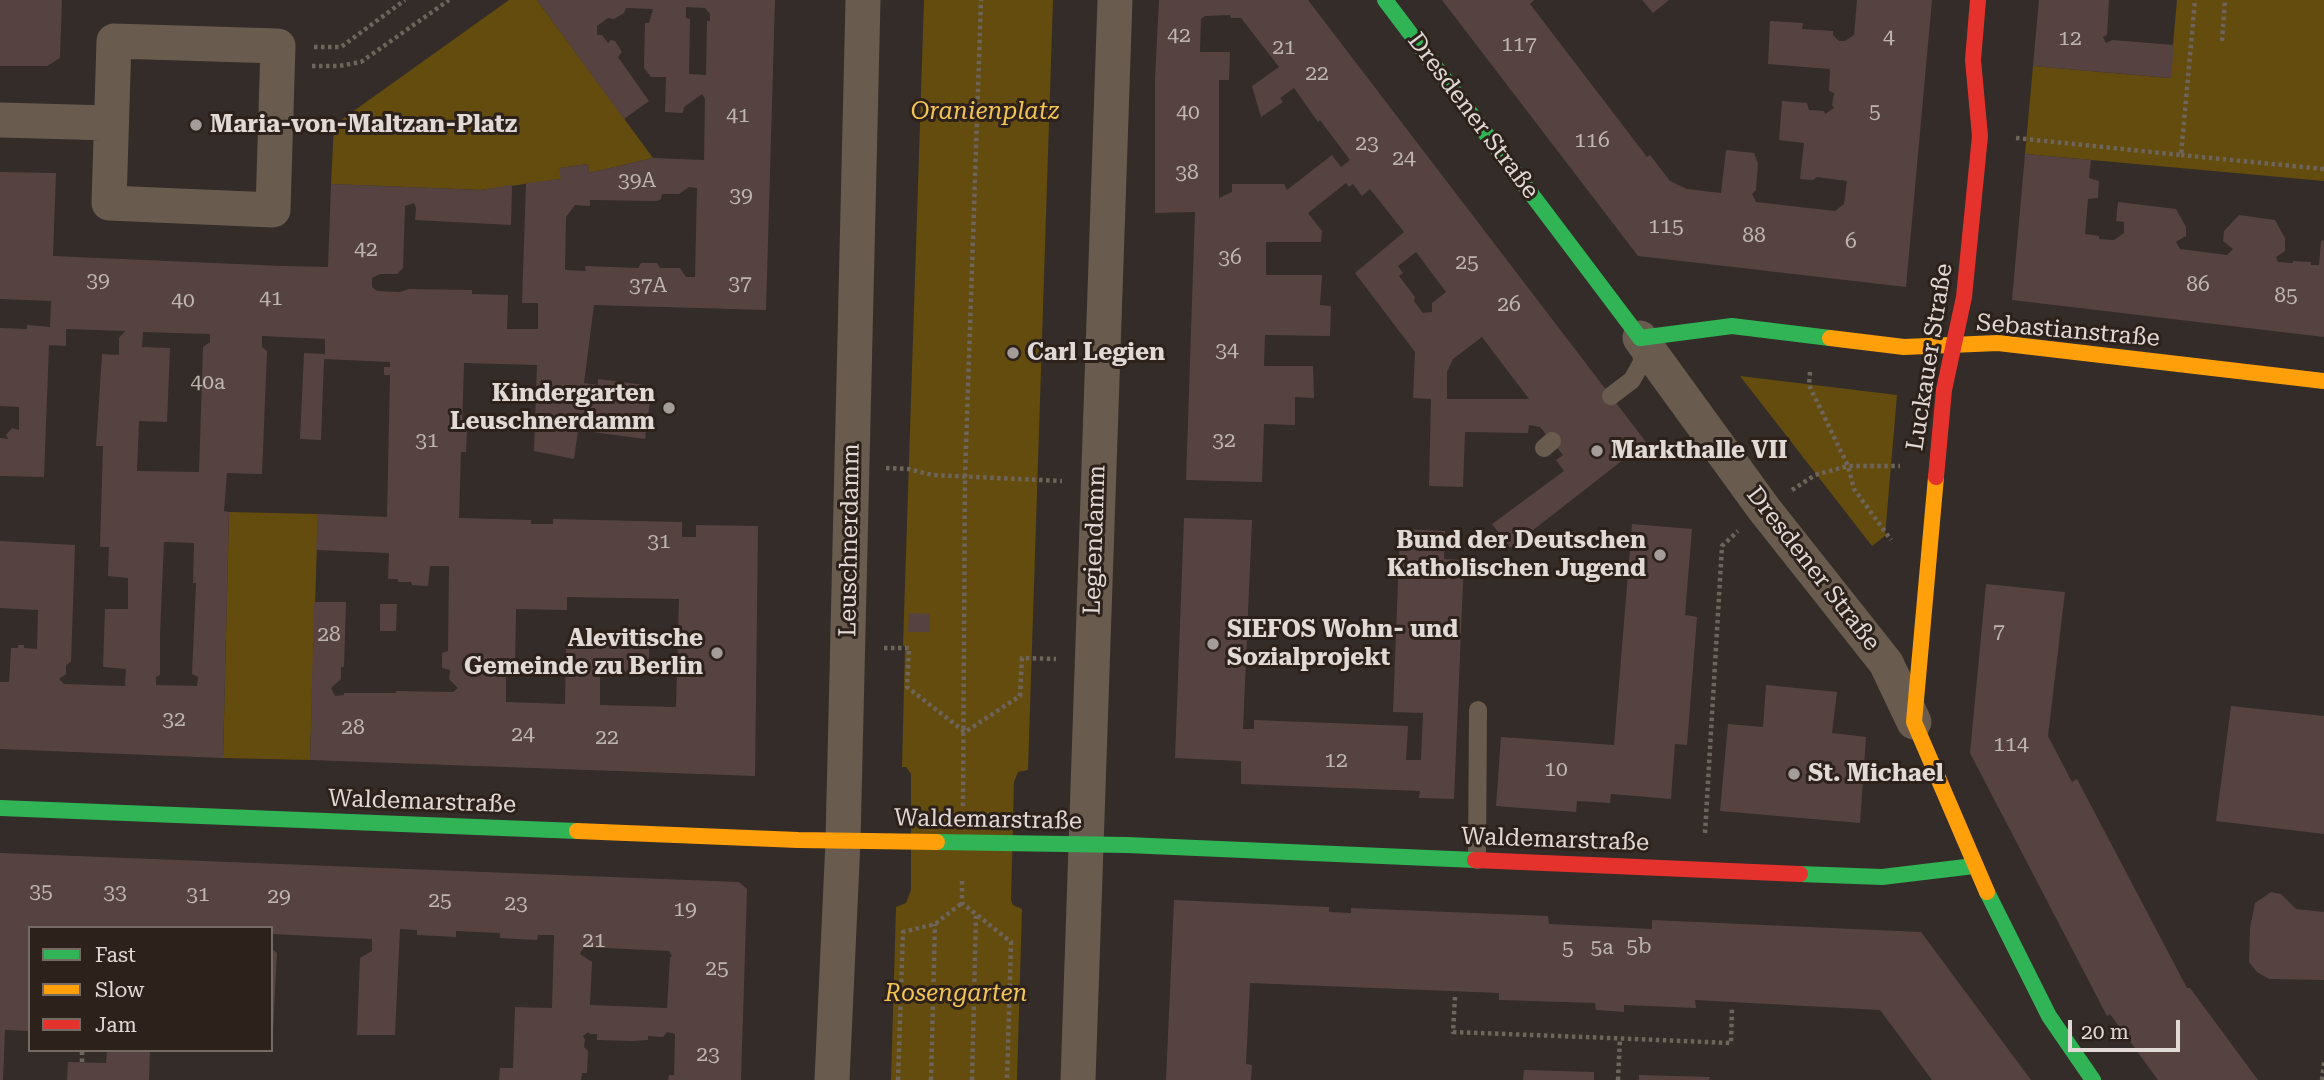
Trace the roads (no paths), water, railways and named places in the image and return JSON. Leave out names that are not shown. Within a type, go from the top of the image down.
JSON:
[{"type":"street","name":"Leuschnerdamm","points":[[832,1080],[843,841],[863,0]]},
{"type":"street","name":"Legiendamm","points":[[1078,1080],[1115,0]]},
{"type":"street","name":"Dresdener Straße","points":[[1385,0],[1640,338],[1764,509],[1886,663],[1914,722],[1974,866],[2049,1016],[2094,1080]]},
{"type":"street","name":"Luckauer Straße","points":[[1914,722],[1944,390],[1964,297],[1980,136],[1973,60],[1978,0]]},
{"type":"street","points":[[114,41],[278,46],[273,209],[109,202],[111,123],[114,41]]},
{"type":"street","points":[[0,120],[111,123]]},
{"type":"street","name":"Sebastianstraße","points":[[1640,338],[1732,326],[1904,347],[1998,343],[2324,381]]},
{"type":"street","name":"Waldemarstraße","points":[[0,808],[843,841],[1086,844],[1882,877],[1974,866]]},
{"type":"lane","points":[[1611,396],[1632,380],[1642,362],[1640,338]]},
{"type":"lane","points":[[1477,860],[1478,710]]},
{"type":"place","name":"Maria-von-Maltzan-Platz","points":[[196,125]]},
{"type":"place","name":"Carl Legien","points":[[1013,353]]},
{"type":"place","name":"Kindergarten Leuschnerdamm","points":[[669,408]]},
{"type":"place","name":"Markthalle VII","points":[[1597,451]]},
{"type":"place","name":"Bund der Deutschen Katholischen Jugend","points":[[1660,555]]},
{"type":"place","name":"SIEFOS Wohn- und Sozialprojekt","points":[[1213,644]]},
{"type":"place","name":"Alevitische Gemeinde zu Berlin","points":[[717,653]]},
{"type":"place","name":"St. Michael","points":[[1794,774]]},
{"type":"park label","name":"Oranienplatz","points":[[985,112]]},
{"type":"park label","name":"Rosengarten","points":[[956,994]]}]
